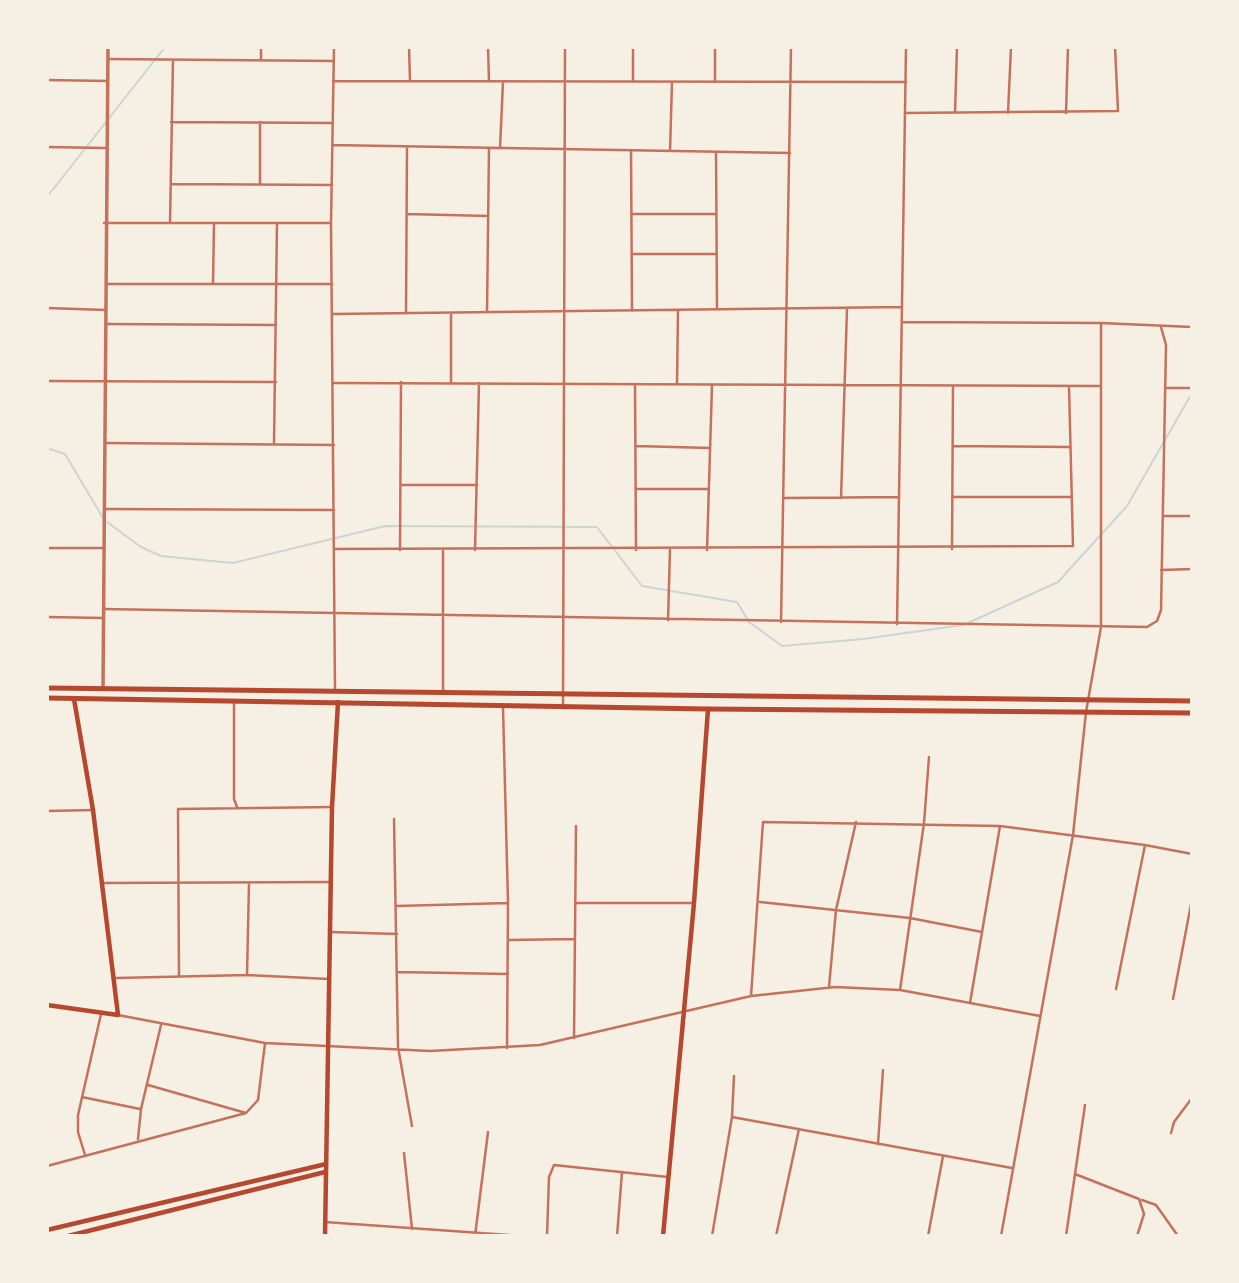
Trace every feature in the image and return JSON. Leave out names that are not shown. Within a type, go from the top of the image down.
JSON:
[{"type":"highway","points":[[47,688],[443,691],[1088,702],[1192,701]]},
{"type":"highway","points":[[90,688],[90,699]]},
{"type":"highway","points":[[333,690],[338,702]]},
{"type":"highway","points":[[338,702],[345,690]]},
{"type":"highway","points":[[47,698],[708,709],[1192,713]]},
{"type":"main road","points":[[47,1005],[118,1016],[116,978],[93,810],[74,699]]},
{"type":"main road","points":[[324,1236],[330,882],[338,702]]},
{"type":"main road","points":[[663,1236],[694,904],[708,709]]},
{"type":"main road","points":[[47,1230],[326,1164]]},
{"type":"main road","points":[[68,1236],[326,1172]]},
{"type":"street","points":[[103,688],[106,324],[104,223],[108,47]]},
{"type":"street","points":[[261,47],[261,60]]},
{"type":"street","points":[[333,690],[336,613],[331,223],[334,47]]},
{"type":"street","points":[[409,47],[410,81]]},
{"type":"street","points":[[488,47],[489,81]]},
{"type":"street","points":[[563,706],[565,47]]},
{"type":"street","points":[[632,81],[633,47]]},
{"type":"street","points":[[715,47],[715,82]]},
{"type":"street","points":[[781,622],[792,47]]},
{"type":"street","points":[[897,624],[906,47]]},
{"type":"street","points":[[955,113],[957,47]]},
{"type":"street","points":[[1008,113],[1011,47]]},
{"type":"street","points":[[1066,113],[1068,47]]},
{"type":"street","points":[[905,113],[1118,111],[1115,47]]},
{"type":"street","points":[[108,59],[334,61]]},
{"type":"street","points":[[170,223],[173,60]]},
{"type":"street","points":[[47,80],[107,81]]},
{"type":"street","points":[[333,81],[906,82]]},
{"type":"street","points":[[500,148],[503,81]]},
{"type":"street","points":[[670,151],[672,82]]},
{"type":"street","points":[[171,121],[332,122]]},
{"type":"street","points":[[260,122],[260,185]]},
{"type":"street","points":[[332,145],[790,153]]},
{"type":"street","points":[[47,147],[106,148]]},
{"type":"street","points":[[406,313],[407,147]]},
{"type":"street","points":[[487,312],[489,148]]},
{"type":"street","points":[[632,150],[632,311]]},
{"type":"street","points":[[716,151],[717,309]]},
{"type":"street","points":[[171,184],[331,186]]},
{"type":"street","points":[[407,214],[488,216]]},
{"type":"street","points":[[632,214],[716,214]]},
{"type":"street","points":[[104,223],[331,223]]},
{"type":"street","points":[[213,283],[214,223]]},
{"type":"street","points":[[274,444],[277,223]]},
{"type":"street","points":[[632,254],[716,254]]},
{"type":"street","points":[[106,284],[332,284]]},
{"type":"street","points":[[332,314],[902,307]]},
{"type":"street","points":[[47,308],[106,310]]},
{"type":"street","points":[[841,498],[847,308]]},
{"type":"street","points":[[677,384],[678,310]]},
{"type":"street","points":[[450,383],[451,313]]},
{"type":"street","points":[[902,322],[1101,323],[1192,327]]},
{"type":"street","points":[[1001,1236],[1073,835],[1086,712],[1101,627],[1101,323]]},
{"type":"street","points":[[106,324],[276,325]]},
{"type":"street","points":[[104,609],[443,617],[1147,627],[1160,617],[1166,345],[1161,327]]},
{"type":"street","points":[[47,381],[276,382]]},
{"type":"street","points":[[334,383],[1101,386]]},
{"type":"street","points":[[400,550],[401,383]]},
{"type":"street","points":[[475,550],[479,383]]},
{"type":"street","points":[[635,384],[636,550]]},
{"type":"street","points":[[707,550],[712,384]]},
{"type":"street","points":[[952,549],[953,386]]},
{"type":"street","points":[[335,549],[783,550],[1073,546],[1069,387]]},
{"type":"street","points":[[1165,388],[1192,388]]},
{"type":"street","points":[[105,443],[334,445]]},
{"type":"street","points":[[635,446],[710,448]]},
{"type":"street","points":[[953,446],[1071,447]]},
{"type":"street","points":[[401,485],[477,485]]},
{"type":"street","points":[[636,489],[709,489]]},
{"type":"street","points":[[783,498],[899,497]]},
{"type":"street","points":[[954,497],[1071,497]]},
{"type":"street","points":[[105,509],[334,510]]},
{"type":"street","points":[[1163,516],[1192,516]]},
{"type":"street","points":[[47,548],[104,548]]},
{"type":"street","points":[[443,550],[443,691]]},
{"type":"street","points":[[668,620],[670,550]]},
{"type":"street","points":[[1161,570],[1192,569]]},
{"type":"street","points":[[47,617],[104,618]]},
{"type":"street","points":[[234,701],[234,799],[237,807]]},
{"type":"street","points":[[503,704],[508,903],[507,1048]]},
{"type":"street","points":[[900,990],[924,823],[929,757]]},
{"type":"street","points":[[179,977],[178,808],[332,807]]},
{"type":"street","points":[[47,811],[93,810]]},
{"type":"street","points":[[394,819],[398,1047],[412,1126]]},
{"type":"street","points":[[751,996],[763,822],[1000,826],[1145,845],[1192,854]]},
{"type":"street","points":[[829,987],[836,911],[856,822]]},
{"type":"street","points":[[574,1038],[576,826]]},
{"type":"street","points":[[970,1003],[1000,826]]},
{"type":"street","points":[[1116,989],[1145,845]]},
{"type":"street","points":[[103,883],[330,882]]},
{"type":"street","points":[[247,975],[249,883]]},
{"type":"street","points":[[1173,999],[1192,899]]},
{"type":"street","points":[[758,902],[910,918],[982,932]]},
{"type":"street","points":[[397,906],[508,903]]},
{"type":"street","points":[[575,903],[694,904]]},
{"type":"street","points":[[330,932],[397,934]]},
{"type":"street","points":[[508,940],[574,939]]},
{"type":"street","points":[[397,972],[508,974]]},
{"type":"street","points":[[116,978],[247,975],[329,979]]},
{"type":"street","points":[[118,1016],[265,1043],[398,1047],[430,1051],[507,1048],[574,1038],[751,996],[829,987],[900,990],[1040,1016]]},
{"type":"street","points":[[85,1156],[78,1124],[101,1014]]},
{"type":"street","points":[[138,1140],[141,1110],[161,1026]]},
{"type":"street","points":[[47,1166],[246,1113],[258,1100],[265,1043]]},
{"type":"street","points":[[878,1144],[884,1070]]},
{"type":"street","points":[[712,1236],[732,1117],[734,1076]]},
{"type":"street","points":[[148,1085],[246,1113]]},
{"type":"street","points":[[82,1097],[141,1110]]},
{"type":"street","points":[[1171,1133],[1174,1122],[1192,1098]]},
{"type":"street","points":[[1066,1236],[1085,1105]]},
{"type":"street","points":[[732,1117],[1012,1168]]},
{"type":"street","points":[[776,1236],[799,1129]]},
{"type":"street","points":[[475,1234],[488,1132]]},
{"type":"street","points":[[404,1153],[412,1229]]},
{"type":"street","points":[[928,1236],[943,1156]]},
{"type":"street","points":[[547,1236],[551,1168],[559,1164],[668,1177]]},
{"type":"street","points":[[617,1236],[622,1172]]},
{"type":"street","points":[[1075,1174],[1156,1205],[1178,1236]]},
{"type":"street","points":[[1138,1236],[1144,1214],[1139,1199]]},
{"type":"street","points":[[325,1222],[523,1236]]},
{"type":"street","points":[[399,1236],[400,1228]]},
{"type":"waterway","points":[[47,197],[165,47]]},
{"type":"waterway","points":[[968,623],[1058,582],[1127,506],[1192,393]]},
{"type":"waterway","points":[[47,448],[65,454],[103,518]]},
{"type":"waterway","points":[[107,522],[141,547],[161,556],[233,563],[385,526],[597,527],[642,586],[737,602],[749,622],[782,646],[863,639],[963,625]]}]
